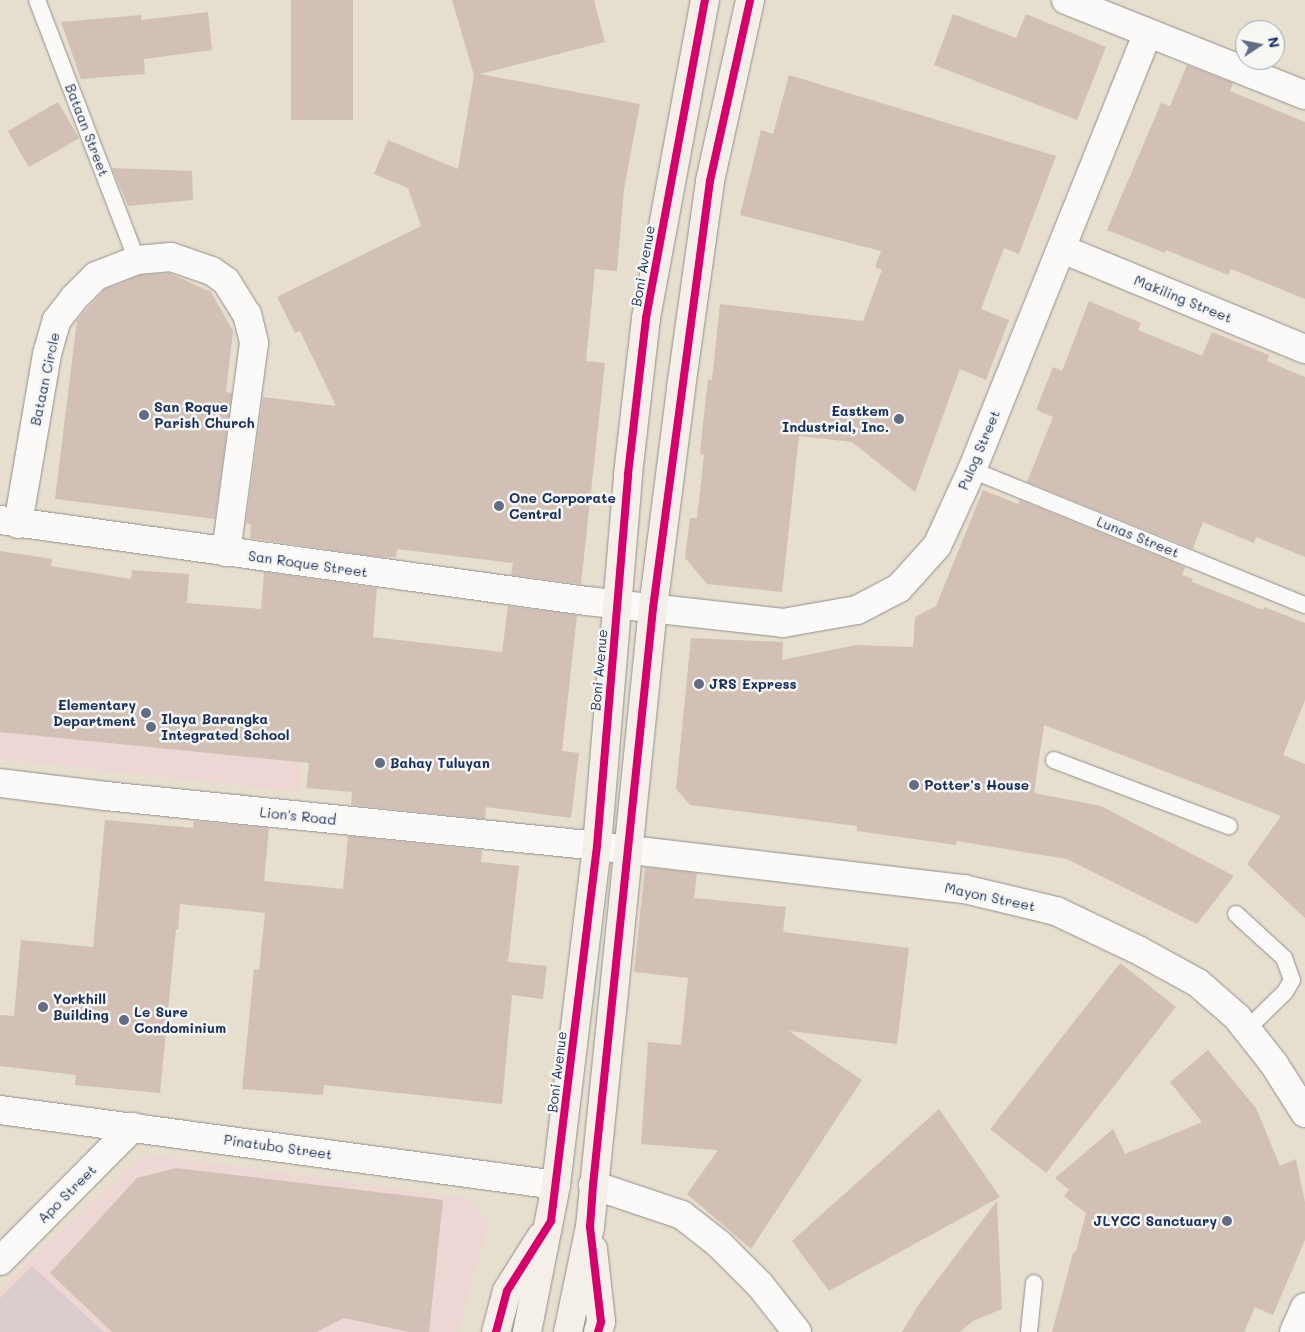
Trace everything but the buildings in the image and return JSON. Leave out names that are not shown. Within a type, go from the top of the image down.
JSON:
[{"type":"main road","name":"Boni Avenue","points":[[527,1332],[556,1185],[597,846],[628,474],[646,318],[706,0]]},
{"type":"main road","points":[[568,1332],[590,1227],[653,608],[710,181],[750,0]]},
{"type":"main road","name":"Boni Avenue","points":[[496,1332],[507,1291],[550,1221]]},
{"type":"main road","points":[[590,1227],[601,1322],[598,1332]]},
{"type":"street","points":[[1066,0],[1305,95]]},
{"type":"street","name":"Pulog Street","points":[[617,605],[784,623],[857,610],[899,588],[937,546],[972,470],[1148,32]]},
{"type":"street","name":"Makiling Street","points":[[1062,249],[1305,349]]},
{"type":"street","name":"Bataan Circle","points":[[9,522],[47,354],[57,320],[74,298],[96,276],[137,260],[171,257],[212,271],[226,282],[247,314],[254,343],[226,552]]},
{"type":"street","name":"San Roque Street","points":[[9,522],[617,605]]},
{"type":"street","name":"Lion's Road","points":[[0,783],[106,796],[597,846]]},
{"type":"street","name":"Mayon Street","points":[[597,846],[964,889],[1056,911],[1138,950],[1198,983],[1236,1017],[1274,1064],[1305,1113]]},
{"type":"street","name":"Pinatubo Street","points":[[0,1110],[556,1185]]},
{"type":"street","name":"Apo Street","points":[[0,1261],[134,1128]]},
{"type":"street","points":[[593,1185],[682,1215],[720,1244],[747,1271],[797,1332]]},
{"type":"street","points":[[1294,1332],[1305,1307]]},
{"type":"lane","name":"Bataan Street","points":[[37,0],[137,260]]},
{"type":"lane","name":"Lunas Street","points":[[972,470],[1305,605]]},
{"type":"lane","points":[[1054,760],[1229,826]]},
{"type":"lane","points":[[1236,914],[1284,958],[1292,980],[1285,992],[1246,1030]]},
{"type":"lane","points":[[1029,1332],[1034,1284]]},
{"type":"shaded area","name":"Ilaya Barangka Integrated School","points":[[0,646],[304,694],[299,792],[0,759]]},
{"type":"shaded area","points":[[145,1154],[470,1199],[488,1223],[458,1332],[0,1332],[0,1291],[34,1256]]},
{"type":"shaded area","points":[[32,1266],[104,1332],[0,1332],[0,1298]]},
{"type":"cycle path","points":[[496,1332],[507,1291],[551,1221],[597,846],[628,474],[646,318],[705,0]]},
{"type":"cycle path","points":[[598,1332],[601,1322],[590,1227],[593,1185],[653,608],[710,181],[750,0]]},
{"type":"place","name":"San Roque Parish Church","points":[[144,415]]},
{"type":"place","name":"Eastkem Industrial, Inc.","points":[[899,419]]},
{"type":"place","name":"One Corporate Central","points":[[499,506]]},
{"type":"place","name":"JRS Express","points":[[699,684]]},
{"type":"place","name":"Elementary Department","points":[[146,713]]},
{"type":"place","name":"Ilaya Barangka Integrated School","points":[[151,727]]},
{"type":"place","name":"Bahay Tuluyan","points":[[380,763]]},
{"type":"place","name":"Potter's House","points":[[914,785]]},
{"type":"place","name":"Yorkhill Building","points":[[43,1007]]},
{"type":"place","name":"Le Sure Condominium","points":[[124,1020]]},
{"type":"place","name":"JLYCC Sanctuary","points":[[1227,1221]]}]
